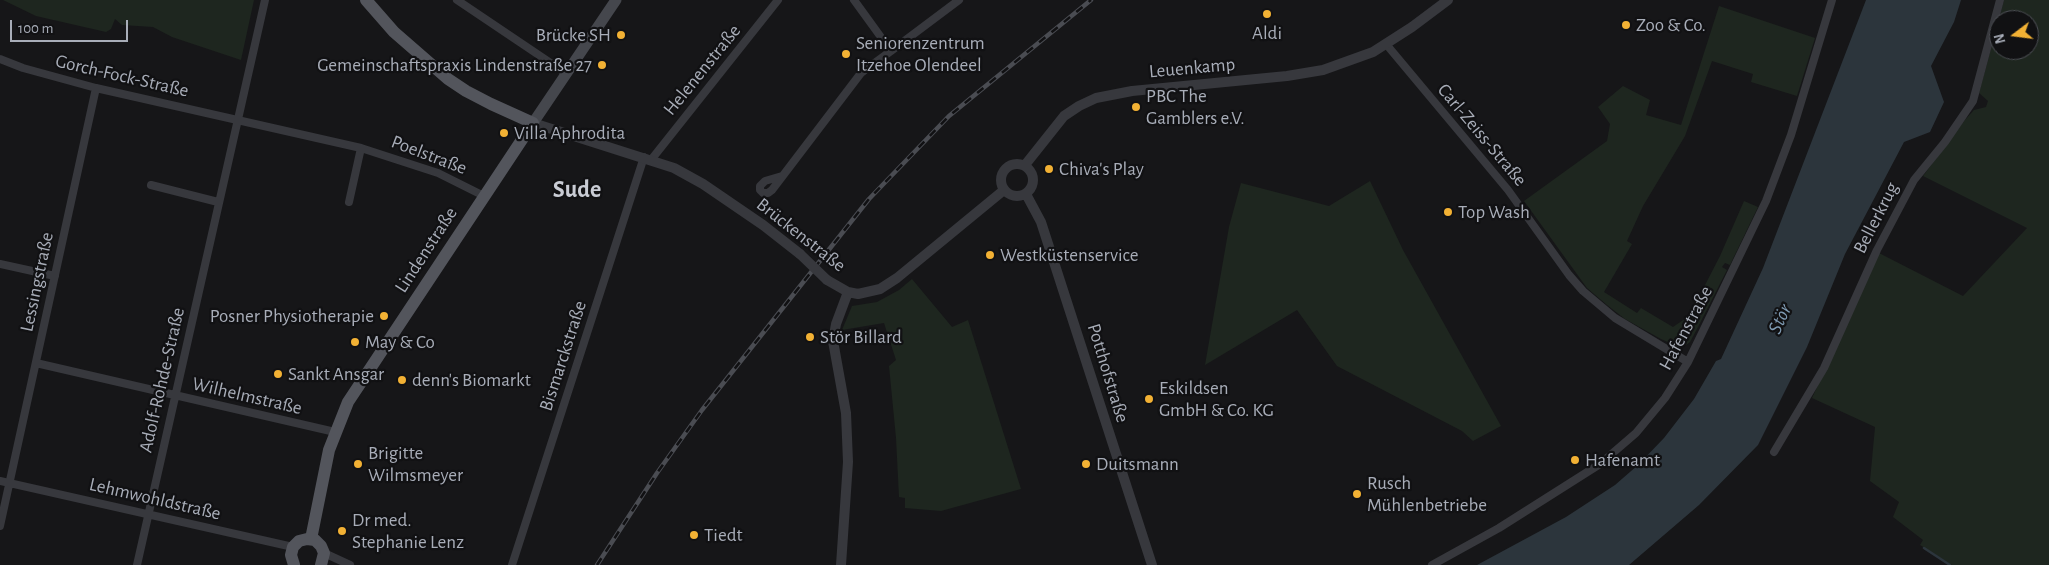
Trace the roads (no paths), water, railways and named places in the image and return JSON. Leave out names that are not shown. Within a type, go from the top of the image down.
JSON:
[{"type":"main road","points":[[366,0],[394,32],[448,79],[491,104],[533,123]]},
{"type":"main road","name":"Lindenstraße","points":[[311,539],[324,469],[335,432],[348,402],[616,0]]},
{"type":"main road","points":[[294,565],[291,555],[293,547],[299,541],[311,539],[321,546],[322,559]]},
{"type":"street","name":"Adolf-Rohde-Straße","points":[[137,565],[264,0]]},
{"type":"street","points":[[457,0],[567,74]]},
{"type":"street","name":"Helenenstraße","points":[[647,159],[778,0]]},
{"type":"street","points":[[854,0],[891,51]]},
{"type":"street","points":[[782,176],[861,73],[959,0]]},
{"type":"street","name":"Leuenkamp","points":[[1025,165],[1064,116],[1096,98],[1132,91],[1317,72],[1355,60],[1386,44],[1448,0]]},
{"type":"street","name":"Hafenstraße","points":[[1432,565],[1560,491],[1616,452],[1645,424],[1665,398],[1688,362],[1766,201],[1793,127],[1832,0]]},
{"type":"street","name":"Bellerkrug","points":[[1774,452],[1824,368],[1877,250],[1914,180],[1945,142],[1973,101],[2000,0]]},
{"type":"street","name":"Carl-Zeiss-Straße","points":[[1386,44],[1503,184],[1565,270],[1583,291],[1615,318],[1688,362]]},
{"type":"street","name":"Gorch-Fock-Straße","points":[[0,59],[23,68],[96,88],[237,119]]},
{"type":"street","name":"Lessingstraße","points":[[10,484],[96,88]]},
{"type":"street","name":"Poelstraße","points":[[237,119],[361,148],[438,173],[484,196]]},
{"type":"street","name":"Brückenstraße","points":[[533,123],[674,168],[702,184],[770,230],[800,254],[827,280],[848,292],[836,324],[833,341],[847,422],[848,462],[841,565]]},
{"type":"street","name":"Poelstraße","points":[[349,202],[361,148]]},
{"type":"street","name":"Bismarckstraße","points":[[512,565],[647,159]]},
{"type":"street","points":[[1010,164],[1025,165],[1031,171],[1034,179],[1032,188],[1026,194],[1014,196],[1004,190],[1000,180],[1003,171],[1010,164]]},
{"type":"street","points":[[151,185],[218,202]]},
{"type":"street","points":[[848,292],[867,293],[888,285],[1004,190]]},
{"type":"street","name":"Potthofstraße","points":[[1026,194],[1042,222],[1152,565]]},
{"type":"street","points":[[0,264],[55,276]]},
{"type":"street","name":"Wilhelmstraße","points":[[36,363],[335,432]]},
{"type":"street","name":"Lehmwohldstraße","points":[[0,481],[293,547]]},
{"type":"street","points":[[0,526],[10,484]]},
{"type":"street","points":[[322,559],[350,565]]},
{"type":"water","name":"Stör","points":[[1866,0],[1961,0],[1954,22],[1931,66],[1944,102],[1930,132],[1904,142],[1845,254],[1807,347],[1758,445],[1699,505],[1629,565],[1477,565],[1566,517],[1615,485],[1664,438],[1694,399],[1716,361],[1721,359],[1763,268]]},
{"type":"waterway","points":[[1924,548],[1950,565]]},
{"type":"railway","points":[[597,565],[657,473],[702,410],[869,199],[949,116],[1091,0]]},
{"type":"place","name":"Aldi","points":[[1267,14]]},
{"type":"place","name":"Zoo & Co.","points":[[1626,25]]},
{"type":"place","name":"Brücke SH","points":[[621,35]]},
{"type":"place","name":"Seniorenzentrum Itzehoe Olendeel","points":[[846,54]]},
{"type":"place","name":"Gemeinschaftspraxis Lindenstraße 27","points":[[602,65]]},
{"type":"place","name":"PBC The Gamblers e.V.","points":[[1136,107]]},
{"type":"place","name":"Villa Aphrodita","points":[[504,133]]},
{"type":"place","name":"Chiva's Play","points":[[1049,169]]},
{"type":"place","name":"Top Wash","points":[[1448,212]]},
{"type":"place","name":"Westküstenservice","points":[[990,255]]},
{"type":"place","name":"Posner Physiotherapie","points":[[384,316]]},
{"type":"place","name":"Stör Billard","points":[[810,337]]},
{"type":"place","name":"May & Co","points":[[355,342]]},
{"type":"place","name":"Sankt Ansgar","points":[[278,374]]},
{"type":"place","name":"denn's Biomarkt","points":[[402,380]]},
{"type":"place","name":"Eskildsen GmbH & Co. KG","points":[[1149,399]]},
{"type":"place","name":"Hafenamt","points":[[1575,460]]},
{"type":"place","name":"Brigitte Wilmsmeyer","points":[[358,464]]},
{"type":"place","name":"Duitsmann","points":[[1086,464]]},
{"type":"place","name":"Rusch Mühlenbetriebe","points":[[1357,494]]},
{"type":"place","name":"Dr med. Stephanie Lenz","points":[[342,531]]},
{"type":"place","name":"Tiedt","points":[[694,535]]},
{"type":"district","name":"Sude","points":[[577,190]]}]
